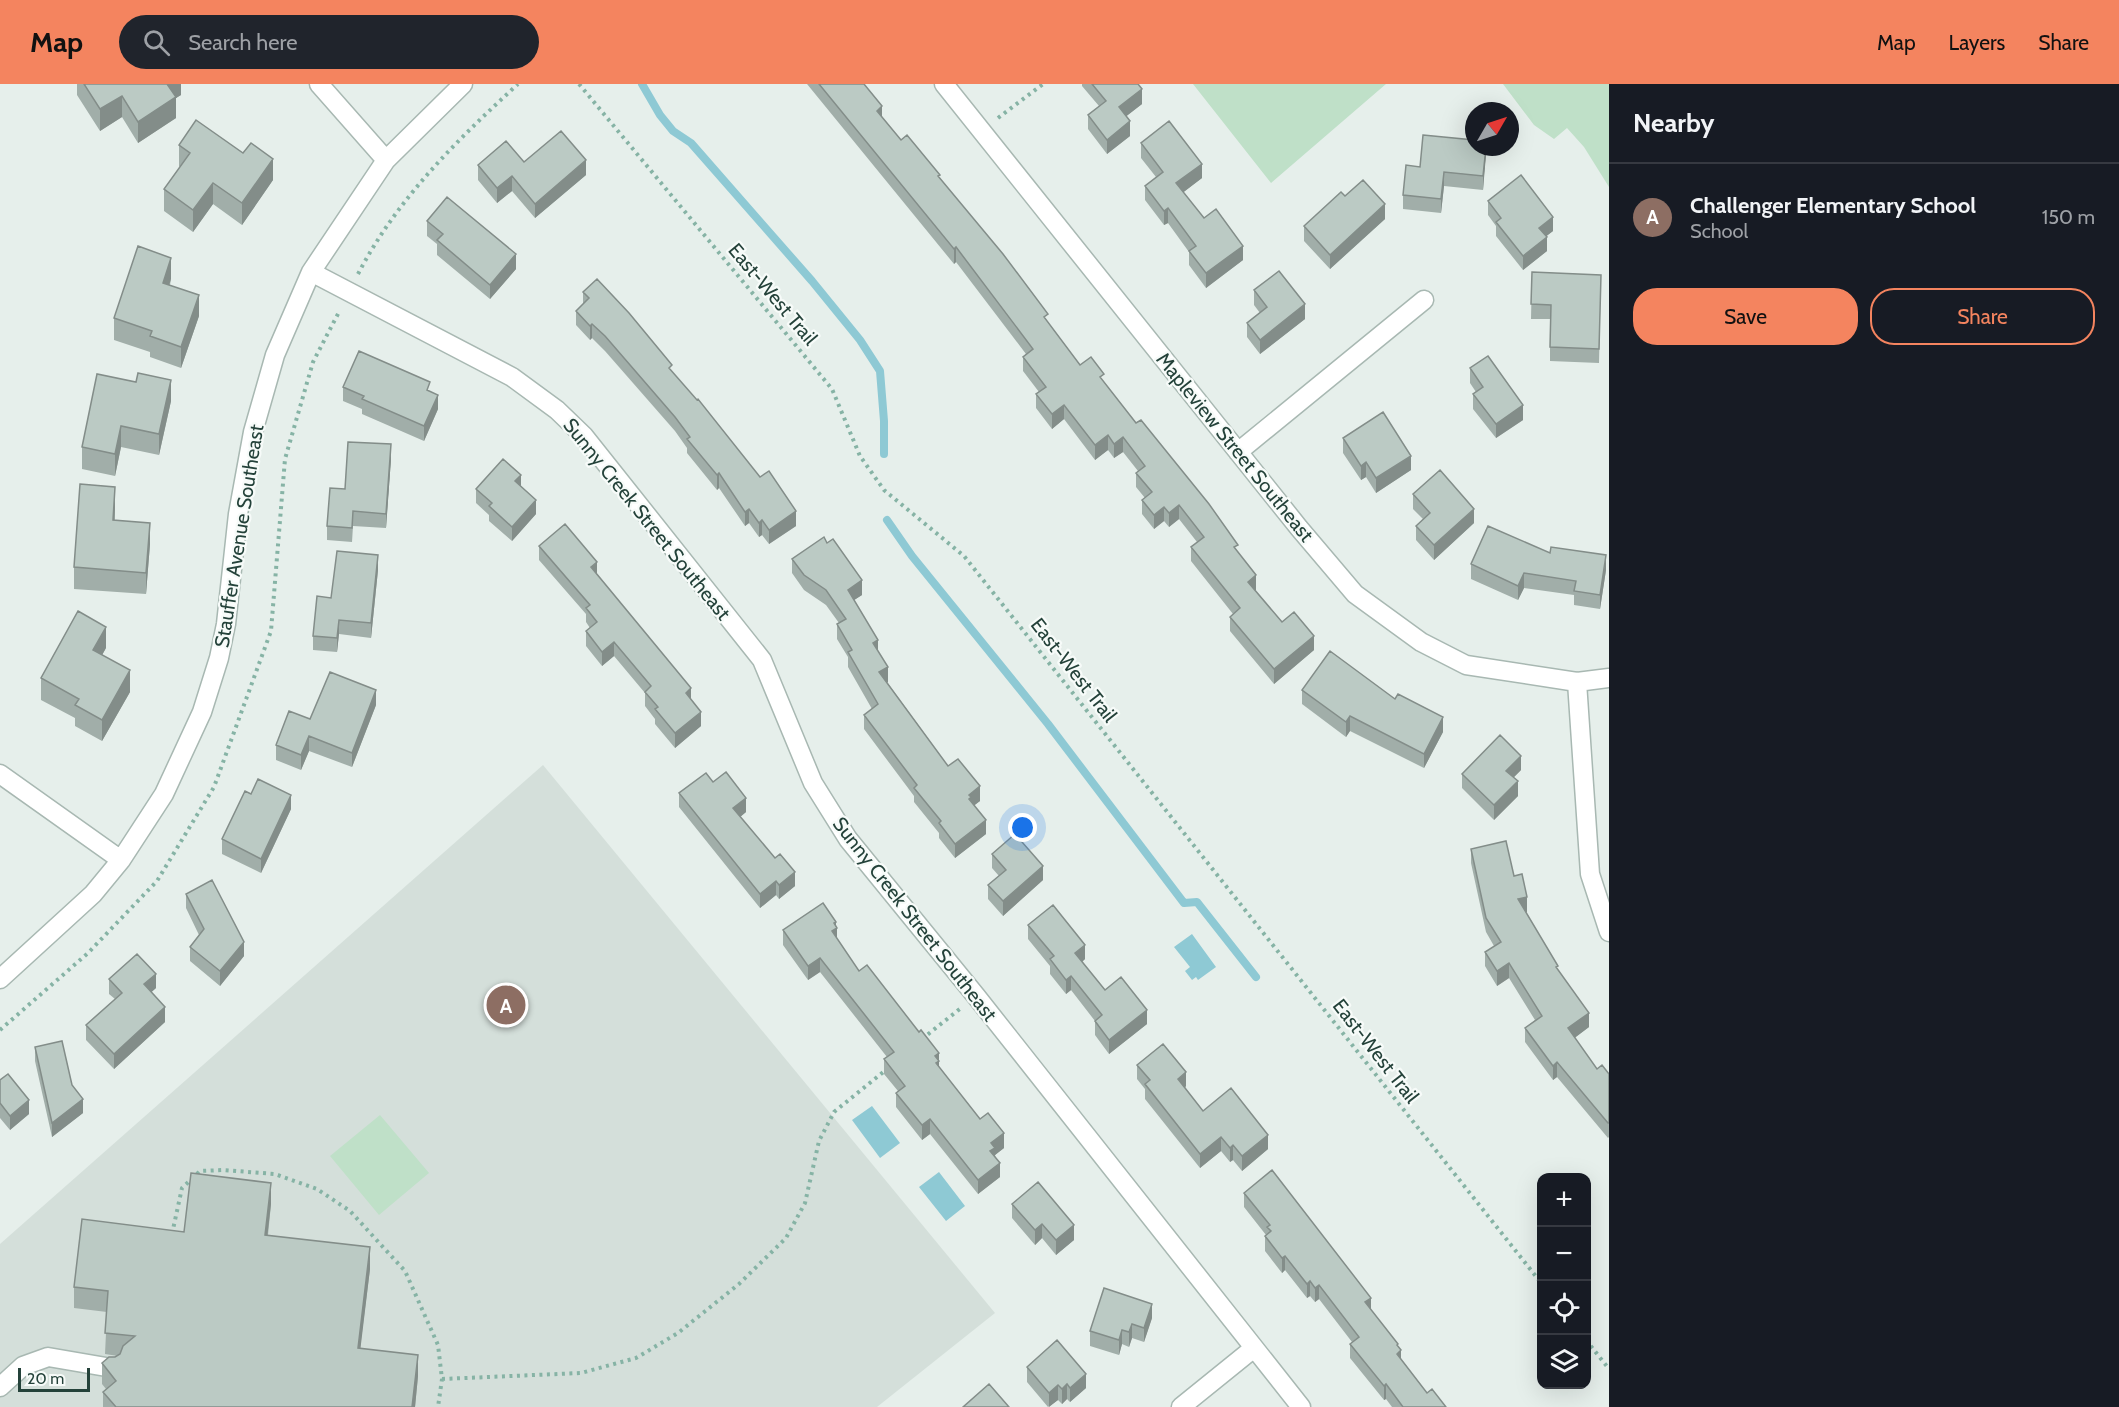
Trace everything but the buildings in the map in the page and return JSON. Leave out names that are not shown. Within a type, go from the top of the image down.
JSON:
[{"type":"street","points":[[319,84],[386,160]]},
{"type":"street","name":"Stauffer Avenue Southeast","points":[[0,979],[93,894],[121,860],[164,794],[198,721],[212,679],[226,624],[238,514],[253,432],[275,355],[311,272],[386,160],[463,84]]},
{"type":"street","name":"Mapleview Street Southeast","points":[[944,84],[1299,528],[1355,594],[1421,642],[1466,665],[1576,682],[1609,678]]},
{"type":"street","name":"Sunny Creek Street Southeast","points":[[311,272],[512,377],[557,410],[584,436],[762,660],[813,783],[849,839],[1301,1407]]},
{"type":"street","points":[[1238,452],[1424,300]]},
{"type":"street","points":[[1576,682],[1590,874],[1609,932]]},
{"type":"street","points":[[0,774],[121,860]]},
{"type":"street","points":[[1181,1407],[1254,1348]]},
{"type":"street","points":[[0,1387],[24,1366],[48,1357],[112,1368]]},
{"type":"path","points":[[0,1030],[88,953],[157,881],[214,787],[271,631],[285,459],[314,362],[364,264],[406,198],[460,137],[518,84]]},
{"type":"path","name":"East-West Trail","points":[[579,84],[832,389],[860,456],[884,490],[964,556],[1540,1281]]},
{"type":"path","points":[[982,132],[1043,84]]},
{"type":"path","points":[[916,1044],[976,996]]},
{"type":"path","points":[[442,1379],[581,1373],[636,1358],[678,1333],[739,1284],[786,1239],[805,1203],[819,1141],[834,1112],[889,1067]]},
{"type":"path","points":[[171,1238],[182,1188],[200,1171],[222,1170],[275,1174],[317,1189],[350,1211],[405,1271],[438,1345],[442,1379],[438,1407]]},
{"type":"path","points":[[1591,1345],[1609,1369]]},
{"type":"shaded area","points":[[543,765],[995,1313],[877,1407],[0,1407],[0,1244]]},
{"type":"green space","points":[[1193,84],[1386,84],[1271,183]]},
{"type":"green space","points":[[1503,84],[1609,84],[1609,187],[1584,147],[1567,128],[1554,139],[1534,125],[1519,102]]},
{"type":"green space","points":[[380,1115],[429,1173],[379,1215],[330,1156]]},
{"type":"water","points":[[1192,934],[1216,967],[1198,980],[1196,977],[1192,980],[1185,971],[1190,967],[1174,947]]},
{"type":"water","points":[[872,1106],[900,1143],[880,1158],[852,1120]]},
{"type":"water","points":[[939,1172],[965,1206],[946,1221],[919,1187]]},
{"type":"waterway","points":[[642,84],[660,115],[673,131],[691,143],[812,281],[860,340],[880,371],[884,454]]},
{"type":"waterway","points":[[887,520],[912,556],[1048,724],[1184,903],[1197,902],[1256,977]]},
{"type":"place","name":"Challenger Elementary School","points":[[506,1005]]}]
